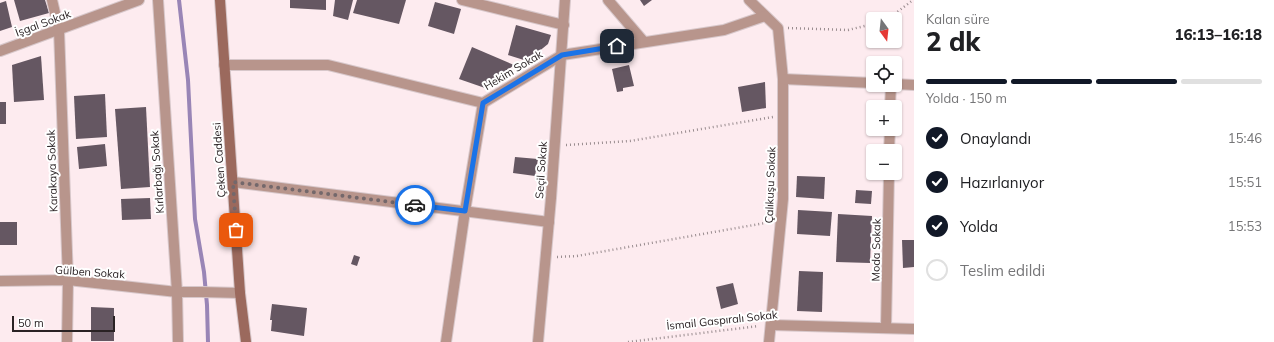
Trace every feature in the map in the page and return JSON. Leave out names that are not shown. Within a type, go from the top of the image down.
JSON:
[{"type":"street","name":"Karakaya Sokak","points":[[52,0],[59,30],[68,280],[68,342]]},
{"type":"street","name":"İşgal Sokak","points":[[0,51],[140,0]]},
{"type":"street","name":"Kırlarbağı Sokak","points":[[158,0],[177,292],[178,342]]},
{"type":"street","name":"Çeken Caddesi","points":[[220,0],[240,294],[246,342]]},
{"type":"street","points":[[462,0],[564,25]]},
{"type":"street","name":"Seçil Sokak","points":[[538,342],[555,146],[565,0]]},
{"type":"street","points":[[608,0],[644,42]]},
{"type":"street","points":[[749,0],[778,28]]},
{"type":"street","name":"Hekim Sokak","points":[[224,65],[328,65],[483,103],[562,55],[724,30],[765,16]]},
{"type":"street","name":"Çalıkuşu Sokak","points":[[769,342],[783,199],[783,79],[778,28]]},
{"type":"street","points":[[783,79],[866,83]]},
{"type":"street","points":[[902,84],[914,85]]},
{"type":"street","points":[[446,342],[465,211],[483,103]]},
{"type":"street","name":"Moda Sokak","points":[[886,328],[889,180]]},
{"type":"street","points":[[233,182],[549,222]]},
{"type":"street","name":"Gülben Sokak","points":[[0,281],[68,280],[177,292],[240,294]]},
{"type":"street","name":"İsmail Gaspıralı Sokak","points":[[771,325],[914,329]]},
{"type":"path","points":[[897,12],[913,0]]},
{"type":"path","points":[[778,28],[848,30],[866,26]]},
{"type":"path","points":[[555,146],[630,141],[783,116]]},
{"type":"path","points":[[546,258],[577,256],[781,220]]},
{"type":"path","name":"İsmail Gaspıralı Sokak","points":[[628,342],[771,325]]},
{"type":"building","points":[[14,0],[45,0],[49,13],[20,21]]},
{"type":"building","points":[[290,0],[326,0],[326,10],[290,8]]},
{"type":"building","points":[[335,0],[353,0],[348,20],[333,16]]},
{"type":"building","points":[[357,0],[406,0],[399,24],[353,13]]},
{"type":"building","points":[[640,0],[652,0],[644,6]]},
{"type":"building","points":[[6,1],[12,27],[0,31],[0,3]]},
{"type":"building","points":[[435,2],[461,9],[454,34],[428,26]]},
{"type":"building","points":[[516,25],[551,35],[548,44],[527,61],[508,55]]},
{"type":"building","points":[[472,47],[514,65],[485,88],[459,79]]},
{"type":"building","points":[[41,56],[44,100],[14,102],[12,65]]},
{"type":"building","points":[[629,65],[634,86],[623,88],[623,91],[617,92],[612,69]]},
{"type":"building","points":[[765,82],[766,108],[742,112],[738,87]]},
{"type":"building","points":[[105,94],[107,137],[76,139],[74,96]]},
{"type":"building","points":[[0,102],[6,102],[6,124],[0,124]]},
{"type":"building","points":[[146,107],[150,187],[121,189],[115,109]]},
{"type":"building","points":[[105,144],[107,166],[79,169],[77,147]]},
{"type":"building","points":[[515,157],[538,159],[535,176],[513,173]]},
{"type":"building","points":[[797,176],[825,177],[824,199],[796,197]]},
{"type":"building","points":[[856,190],[872,191],[871,204],[855,203]]},
{"type":"building","points":[[150,198],[151,219],[122,220],[121,199]]},
{"type":"building","points":[[798,210],[832,212],[830,236],[797,234]]},
{"type":"building","points":[[838,214],[872,216],[870,263],[836,262]]},
{"type":"building","points":[[0,222],[17,222],[17,245],[0,245]]},
{"type":"building","points":[[902,240],[914,240],[914,267],[903,268]]},
{"type":"building","points":[[354,255],[360,257],[357,266],[351,264]]},
{"type":"building","points":[[799,271],[823,272],[822,312],[797,311]]},
{"type":"building","points":[[733,283],[738,304],[721,309],[716,287]]},
{"type":"building","points":[[272,304],[307,308],[304,336],[271,331],[272,320],[270,320]]},
{"type":"building","points":[[91,307],[114,308],[114,341],[91,341]]},
{"type":"waterway","points":[[179,0],[188,80],[195,219],[204,272],[208,342]]},
{"type":"way so far","points":[[236,230],[233,182],[415,205]]},
{"type":"route","points":[[415,205],[465,211],[483,103],[562,55],[617,46]]}]
